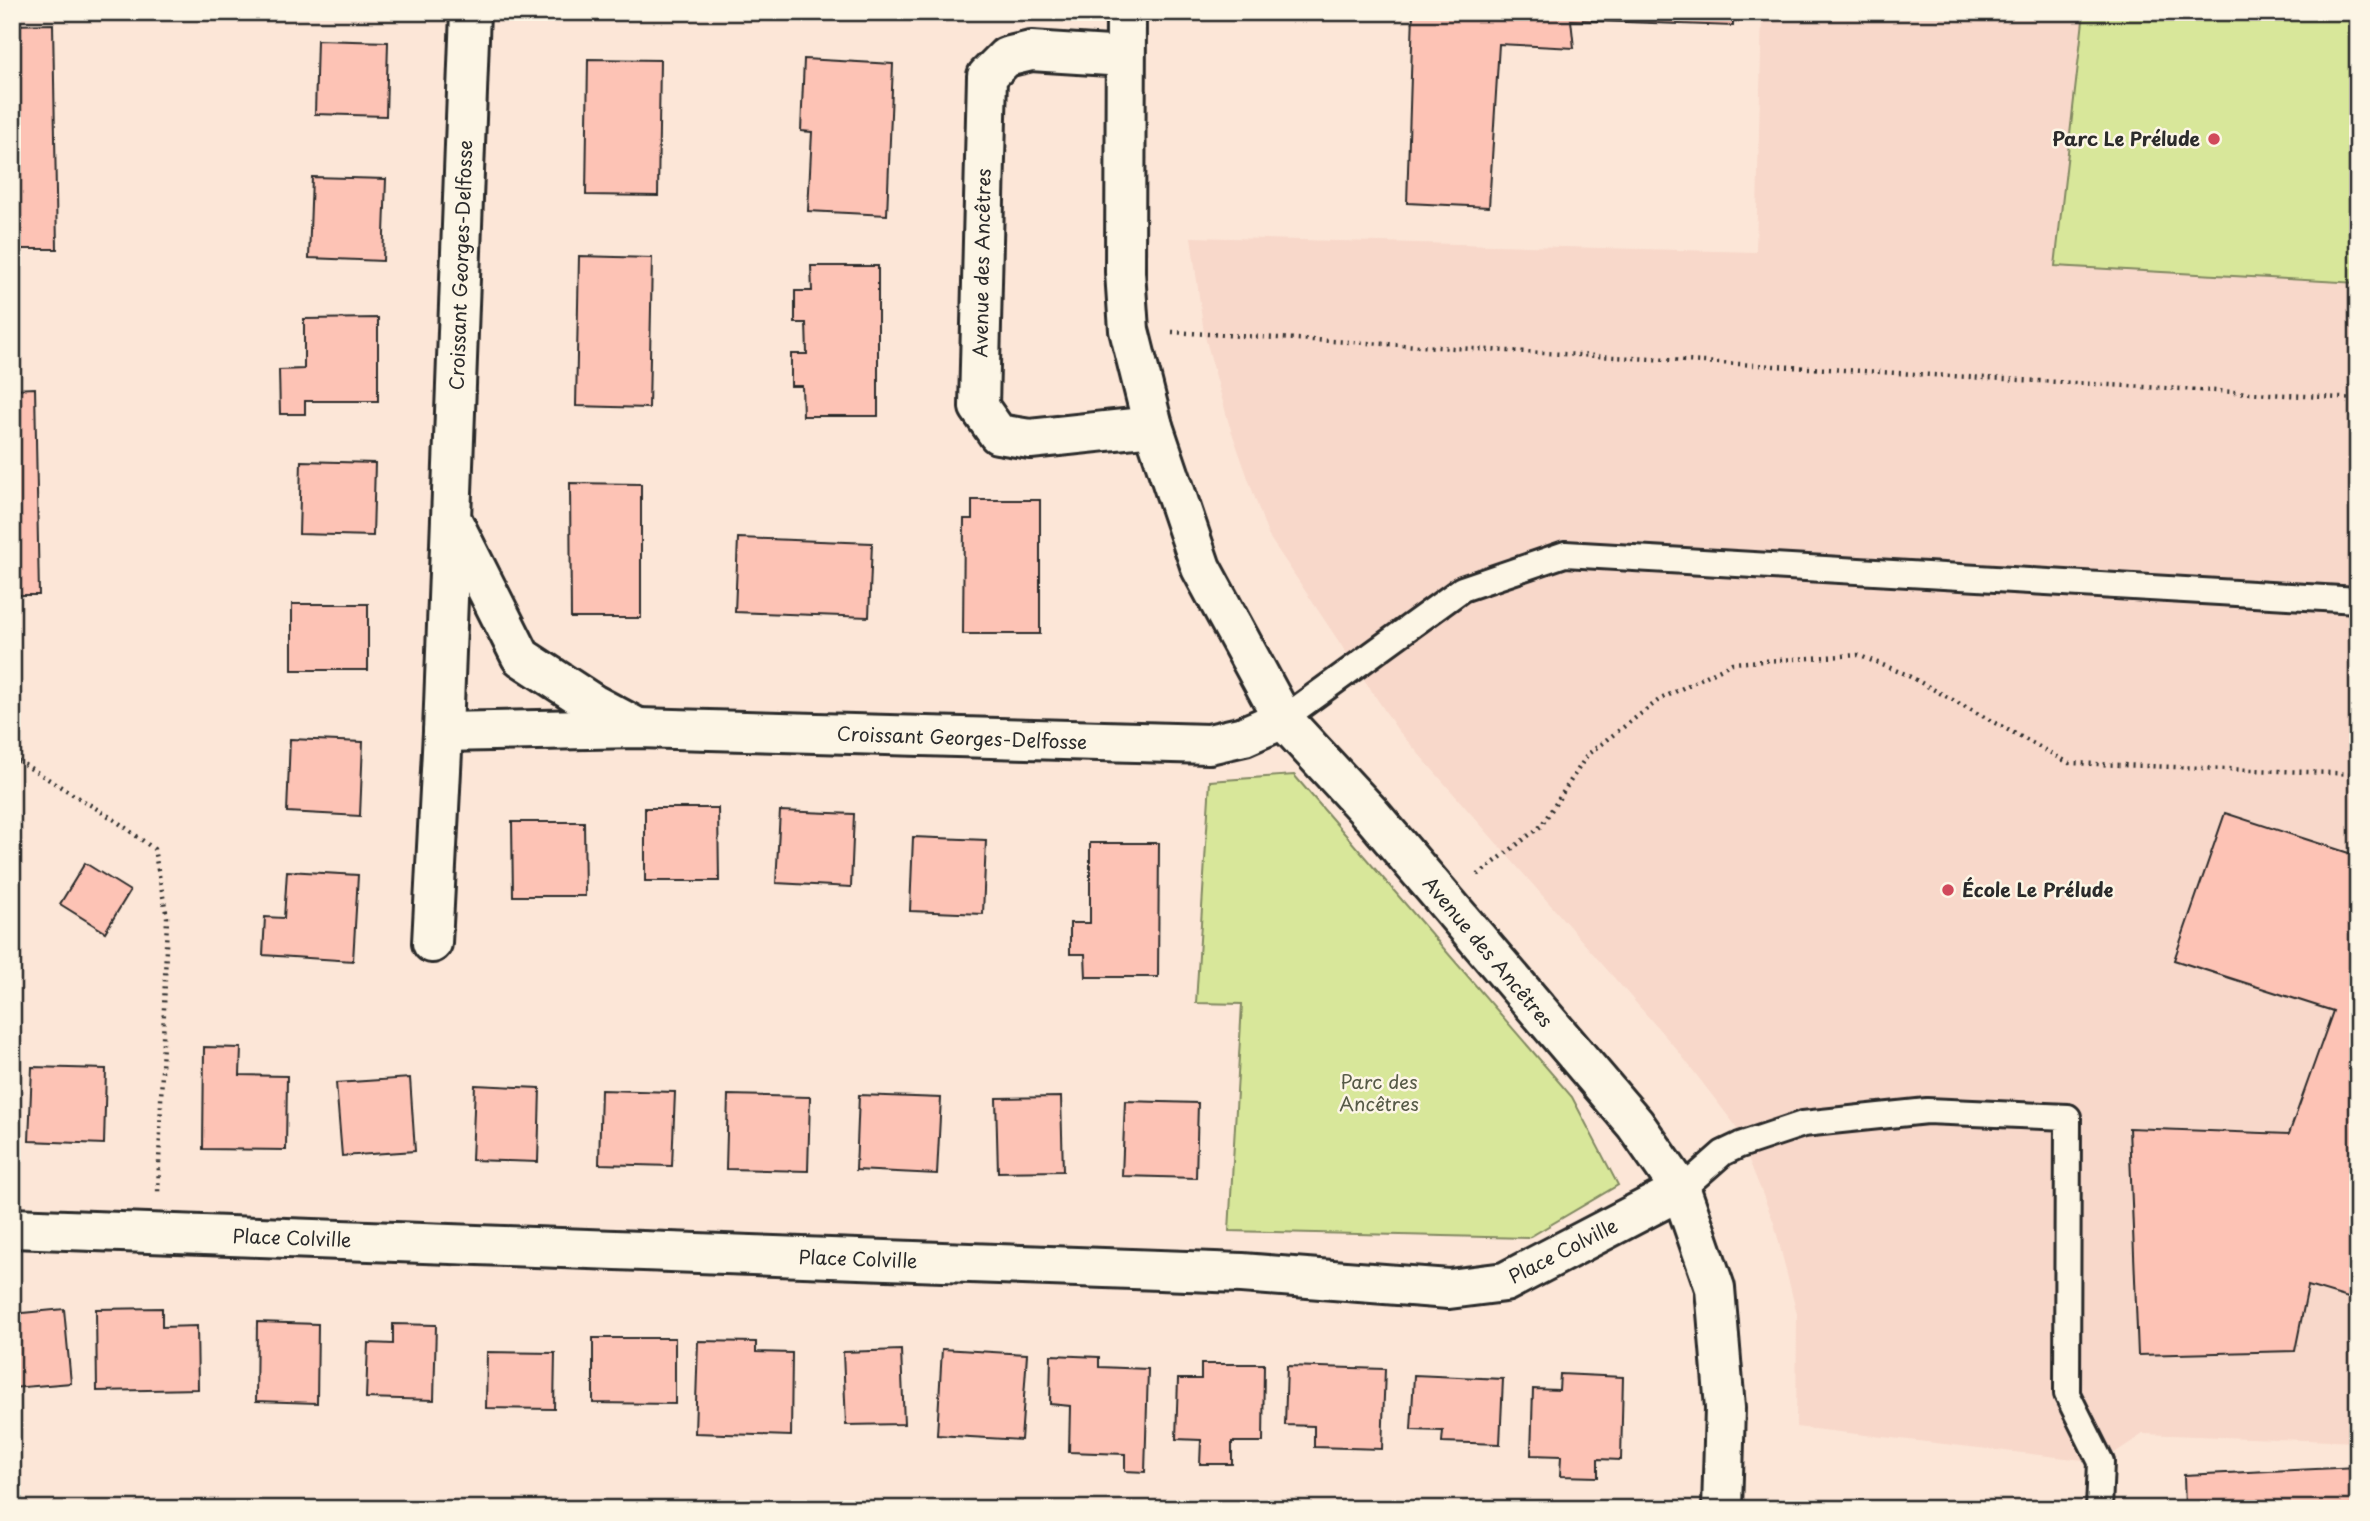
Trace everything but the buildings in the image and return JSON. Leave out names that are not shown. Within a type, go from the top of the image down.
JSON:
[{"type":"street","name":"Croissant Georges-Delfosse","points":[[432,943],[443,732],[470,12]]},
{"type":"street","name":"Avenue des Ancêtres","points":[[1126,12],[1125,295],[1129,330],[1153,426],[1201,568],[1283,719],[1371,814],[1635,1124],[1681,1190],[1715,1288],[1725,1408],[1722,1509]]},
{"type":"street","name":"Avenue des Ancêtres","points":[[1125,57],[1031,51],[1006,57],[987,76],[979,407],[998,433],[1030,439],[1153,426]]},
{"type":"street","name":"Croissant Georges-Delfosse","points":[[451,519],[521,657],[593,704],[638,728]]},
{"type":"street","name":"Croissant Georges-Delfosse","points":[[443,732],[638,728],[1209,744],[1244,736],[1283,719]]},
{"type":"street","name":"Place Colville","points":[[12,1228],[1242,1273],[1449,1289],[1505,1282],[1681,1190]]},
{"type":"lane","points":[[1283,719],[1462,589],[1565,554],[2358,600]]},
{"type":"lane","points":[[1681,1190],[1723,1153],[1740,1144],[1803,1124],[1927,1111],[2068,1117],[2067,1394],[2101,1462],[2099,1509]]},
{"type":"path","points":[[1129,330],[2358,399]]},
{"type":"path","points":[[1444,901],[1541,826],[1588,754],[1659,700],[1732,663],[1858,655],[1905,674],[2069,763],[2358,774]]},
{"type":"path","points":[[12,757],[115,820],[155,849],[167,917],[156,1233]]},
{"type":"shaded area","name":"École Le Prélude","points":[[1762,12],[2358,12],[2358,1442],[2143,1434],[2101,1462],[1796,1427],[1797,1314],[1774,1223],[1735,1125],[1678,1051],[1397,729],[1268,535],[1229,424],[1204,333],[1191,237],[1756,252]]},
{"type":"green space","name":"Parc Le Prélude","points":[[2084,12],[2358,12],[2358,283],[2055,266]]},
{"type":"green space","name":"Parc des Ancêtres","points":[[1294,775],[1572,1097],[1618,1185],[1528,1238],[1229,1231],[1242,1004],[1196,1003],[1210,781]]},
{"type":"place","name":"Parc Le Prélude","points":[[2214,139]]},
{"type":"place","name":"École Le Prélude","points":[[1948,890]]}]
